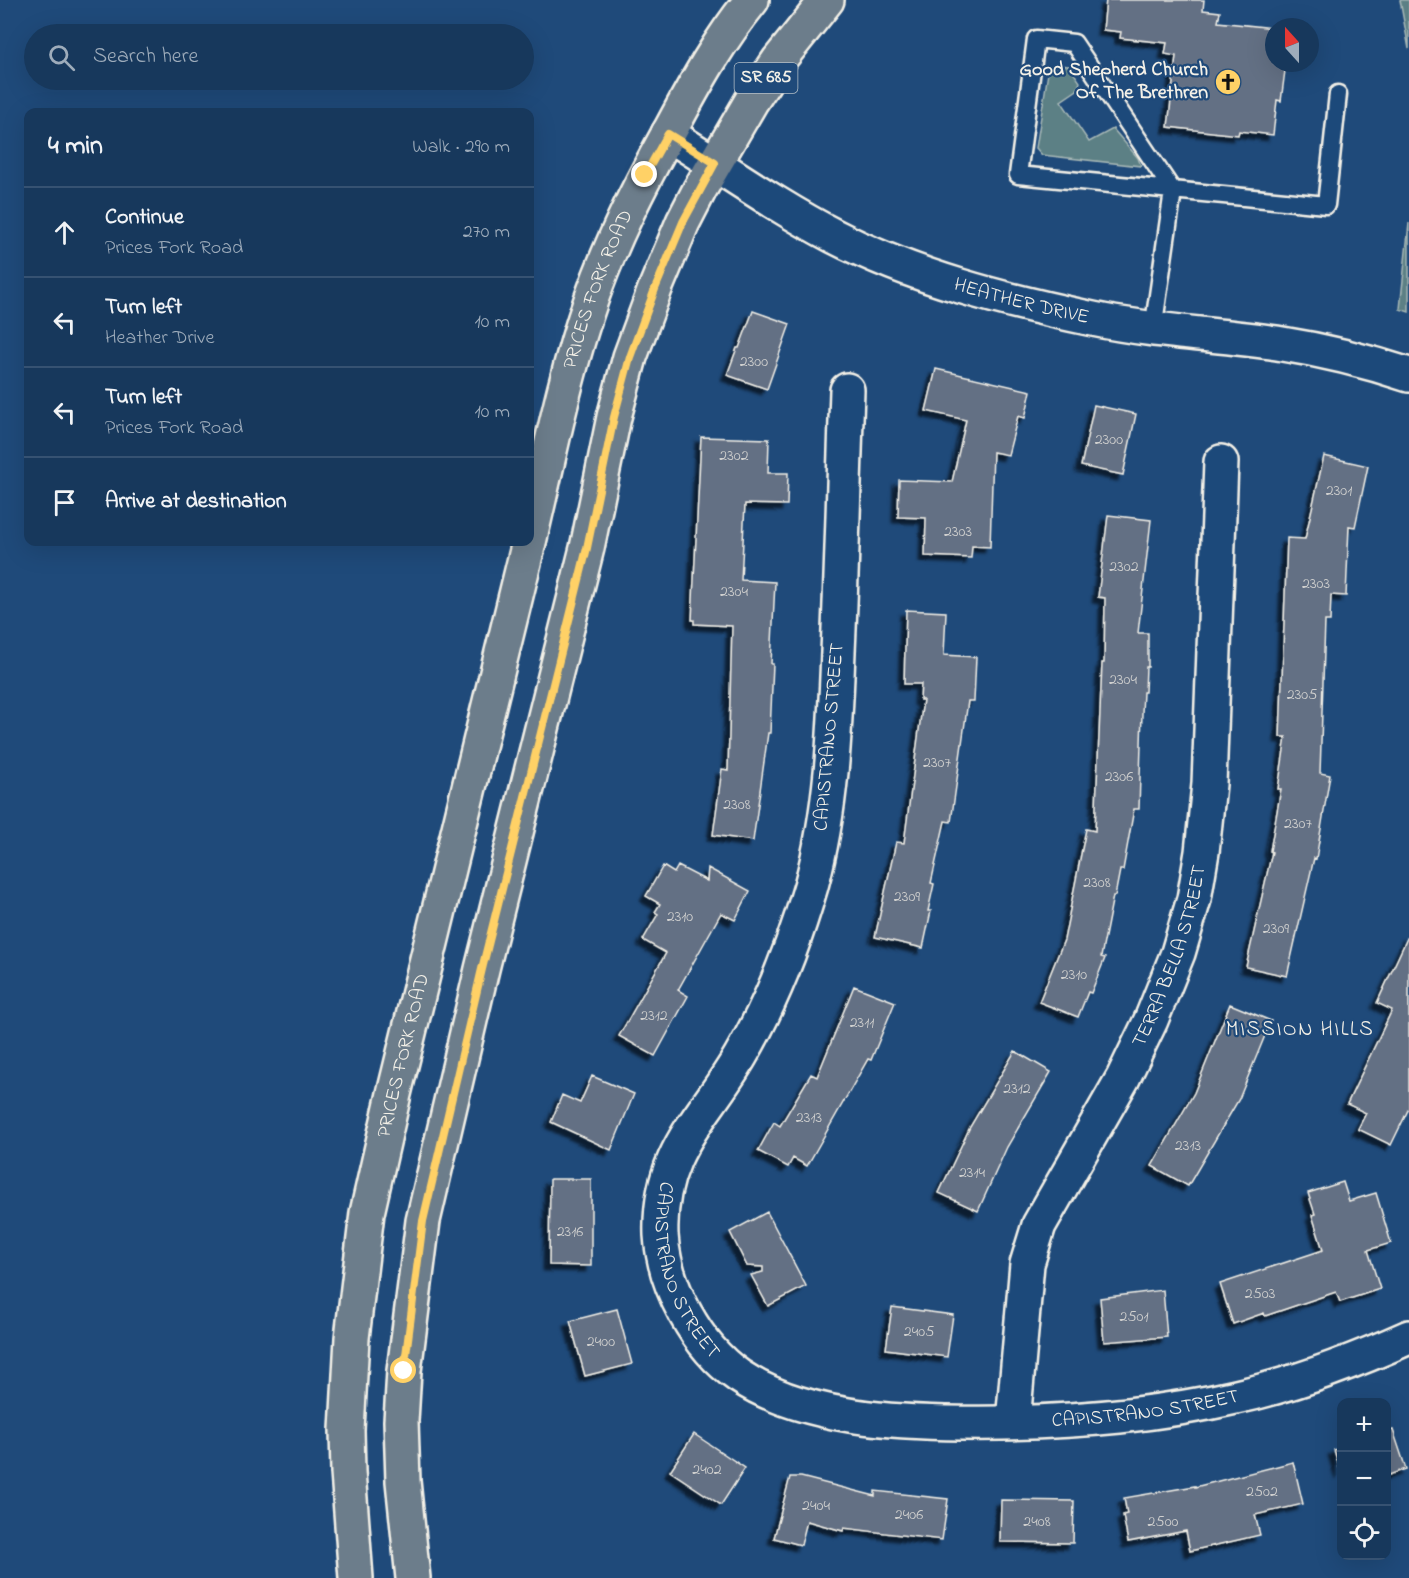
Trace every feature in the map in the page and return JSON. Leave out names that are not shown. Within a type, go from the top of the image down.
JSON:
[{"type":"main road","name":"PRICES FORK ROAD","points":[[534,520],[572,364],[590,302],[606,259],[635,194],[705,66],[752,0]]},
{"type":"main road","name":"SR 685","points":[[715,163],[752,100],[779,60],[827,0]]},
{"type":"main road","points":[[412,1578],[401,1421],[404,1371],[423,1221],[482,969],[587,548],[614,417],[630,357],[683,222],[715,163]]},
{"type":"main road","name":"PRICES FORK ROAD","points":[[356,1578],[347,1430],[352,1338],[367,1214],[396,1083],[528,546]]},
{"type":"street","name":"HEATHER DRIVE","points":[[668,134],[787,209],[835,236],[907,267],[1012,301],[1153,330],[1277,343],[1370,363],[1409,375]]},
{"type":"street","name":"CAPISTRANO STREET","points":[[847,390],[835,727],[825,829],[795,940],[773,993],[740,1057],[695,1121],[674,1157],[665,1191],[661,1234],[665,1261],[674,1288],[692,1325],[712,1353],[739,1376],[769,1392],[797,1403],[878,1419],[950,1424],[1078,1421],[1148,1414],[1286,1385],[1353,1361],[1409,1337]]},
{"type":"street","name":"TERRA BELLA STREET","points":[[1013,1422],[1027,1264],[1040,1225],[1123,1078],[1151,1020],[1178,953],[1194,899],[1202,852],[1209,784],[1221,462]]},
{"type":"lane","points":[[1153,330],[1173,191],[1074,43],[1036,39],[1018,175],[1173,191],[1326,205],[1338,94]]},
{"type":"green space","points":[[1400,0],[1409,0],[1409,49]]},
{"type":"green space","points":[[1059,65],[1069,66],[1080,82],[1077,90],[1061,101],[1089,142],[1113,129],[1138,158],[1141,166],[1042,155],[1036,148],[1048,73],[1050,69]]},
{"type":"green space","points":[[1409,223],[1409,312],[1400,309]]},
{"type":"building","name":"Good Shepherd Church Of The Brethren","points":[[1106,0],[1204,0],[1203,10],[1220,12],[1218,22],[1265,27],[1265,72],[1285,72],[1281,101],[1277,100],[1273,135],[1239,131],[1238,135],[1168,127],[1176,56],[1165,54],[1167,43],[1120,38],[1121,32],[1103,30]]},
{"type":"building","points":[[753,311],[790,324],[767,389],[727,375]]},
{"type":"building","points":[[936,369],[1031,391],[1025,418],[1018,416],[1008,455],[993,452],[990,547],[972,546],[971,558],[925,556],[926,518],[898,517],[899,480],[952,482],[966,420],[926,411]]},
{"type":"building","points":[[1094,405],[1136,414],[1123,475],[1081,466]]},
{"type":"building","points":[[701,437],[769,439],[768,473],[788,473],[787,505],[745,504],[741,580],[775,582],[770,733],[768,733],[753,841],[713,835],[722,769],[728,770],[732,626],[694,624],[692,620]]},
{"type":"building","points":[[1324,456],[1368,466],[1355,527],[1349,526],[1346,596],[1331,595],[1330,621],[1325,621],[1320,773],[1330,775],[1316,859],[1314,858],[1287,976],[1246,967],[1272,852],[1270,851],[1281,789],[1278,789],[1286,737],[1280,737],[1287,538],[1305,539]]},
{"type":"building","points":[[1108,515],[1151,520],[1138,633],[1148,633],[1148,667],[1146,667],[1145,692],[1143,692],[1139,809],[1134,809],[1123,870],[1120,870],[1115,896],[1113,896],[1101,957],[1105,958],[1091,993],[1088,992],[1078,1017],[1039,1002],[1064,940],[1086,829],[1095,831],[1105,598],[1098,597]]},
{"type":"building","points":[[906,610],[946,612],[944,655],[976,657],[974,701],[968,701],[951,822],[945,821],[931,883],[934,884],[928,911],[931,911],[923,948],[875,937],[896,842],[904,843],[923,700],[920,700],[921,684],[904,684]]},
{"type":"building","points":[[663,866],[674,873],[678,866],[707,881],[708,868],[750,891],[735,920],[721,913],[678,990],[688,996],[655,1056],[619,1036],[666,953],[643,940],[658,914],[655,912],[660,904],[646,896]]},
{"type":"building","points":[[1409,934],[1409,1108],[1391,1145],[1358,1129],[1366,1113],[1347,1104],[1392,1010],[1377,1003]]},
{"type":"building","points":[[854,986],[895,1002],[871,1060],[868,1059],[807,1166],[793,1158],[788,1167],[758,1151],[774,1122],[780,1126],[811,1074],[817,1077]]},
{"type":"building","points":[[1230,1004],[1271,1021],[1239,1099],[1188,1186],[1152,1166],[1194,1093]]},
{"type":"building","points":[[1015,1051],[1051,1072],[1007,1147],[978,1211],[939,1193],[970,1127]]},
{"type":"building","points":[[592,1076],[634,1094],[611,1150],[551,1122],[562,1095],[580,1103]]},
{"type":"building","points":[[550,1179],[591,1179],[591,1266],[549,1265]]},
{"type":"building","points":[[1343,1182],[1349,1201],[1376,1193],[1391,1243],[1368,1250],[1380,1289],[1340,1302],[1336,1292],[1265,1316],[1264,1313],[1233,1324],[1220,1284],[1323,1250],[1308,1193]]},
{"type":"building","points":[[767,1212],[806,1286],[768,1306],[751,1275],[763,1272],[763,1267],[747,1266],[730,1232]]},
{"type":"building","points":[[1163,1290],[1167,1337],[1104,1342],[1100,1298]]},
{"type":"building","points":[[892,1307],[953,1315],[947,1357],[886,1349]]},
{"type":"building","points":[[617,1309],[632,1364],[585,1376],[570,1321]]},
{"type":"building","points":[[1393,1430],[1406,1469],[1391,1474],[1391,1452],[1391,1431]]},
{"type":"building","points":[[694,1434],[745,1468],[721,1505],[670,1471]]},
{"type":"building","points":[[1293,1462],[1303,1504],[1255,1515],[1260,1535],[1190,1551],[1186,1531],[1128,1542],[1123,1515],[1127,1514],[1124,1498],[1195,1487]]},
{"type":"building","points":[[790,1477],[801,1477],[875,1496],[875,1491],[948,1499],[942,1540],[844,1528],[843,1531],[807,1521],[801,1545],[774,1538]]},
{"type":"building","points":[[1001,1500],[1074,1501],[1073,1543],[1000,1542]]},
{"type":"place","name":"Good Shepherd Church Of The Brethren","points":[[1228,82]]},
{"type":"district","name":"MISSION HILLS","points":[[1300,1030]]},
{"type":"route","points":[[404,1371],[423,1221],[482,969],[587,548],[614,417],[630,357],[655,289],[683,222],[715,163],[668,134],[645,175]]}]
